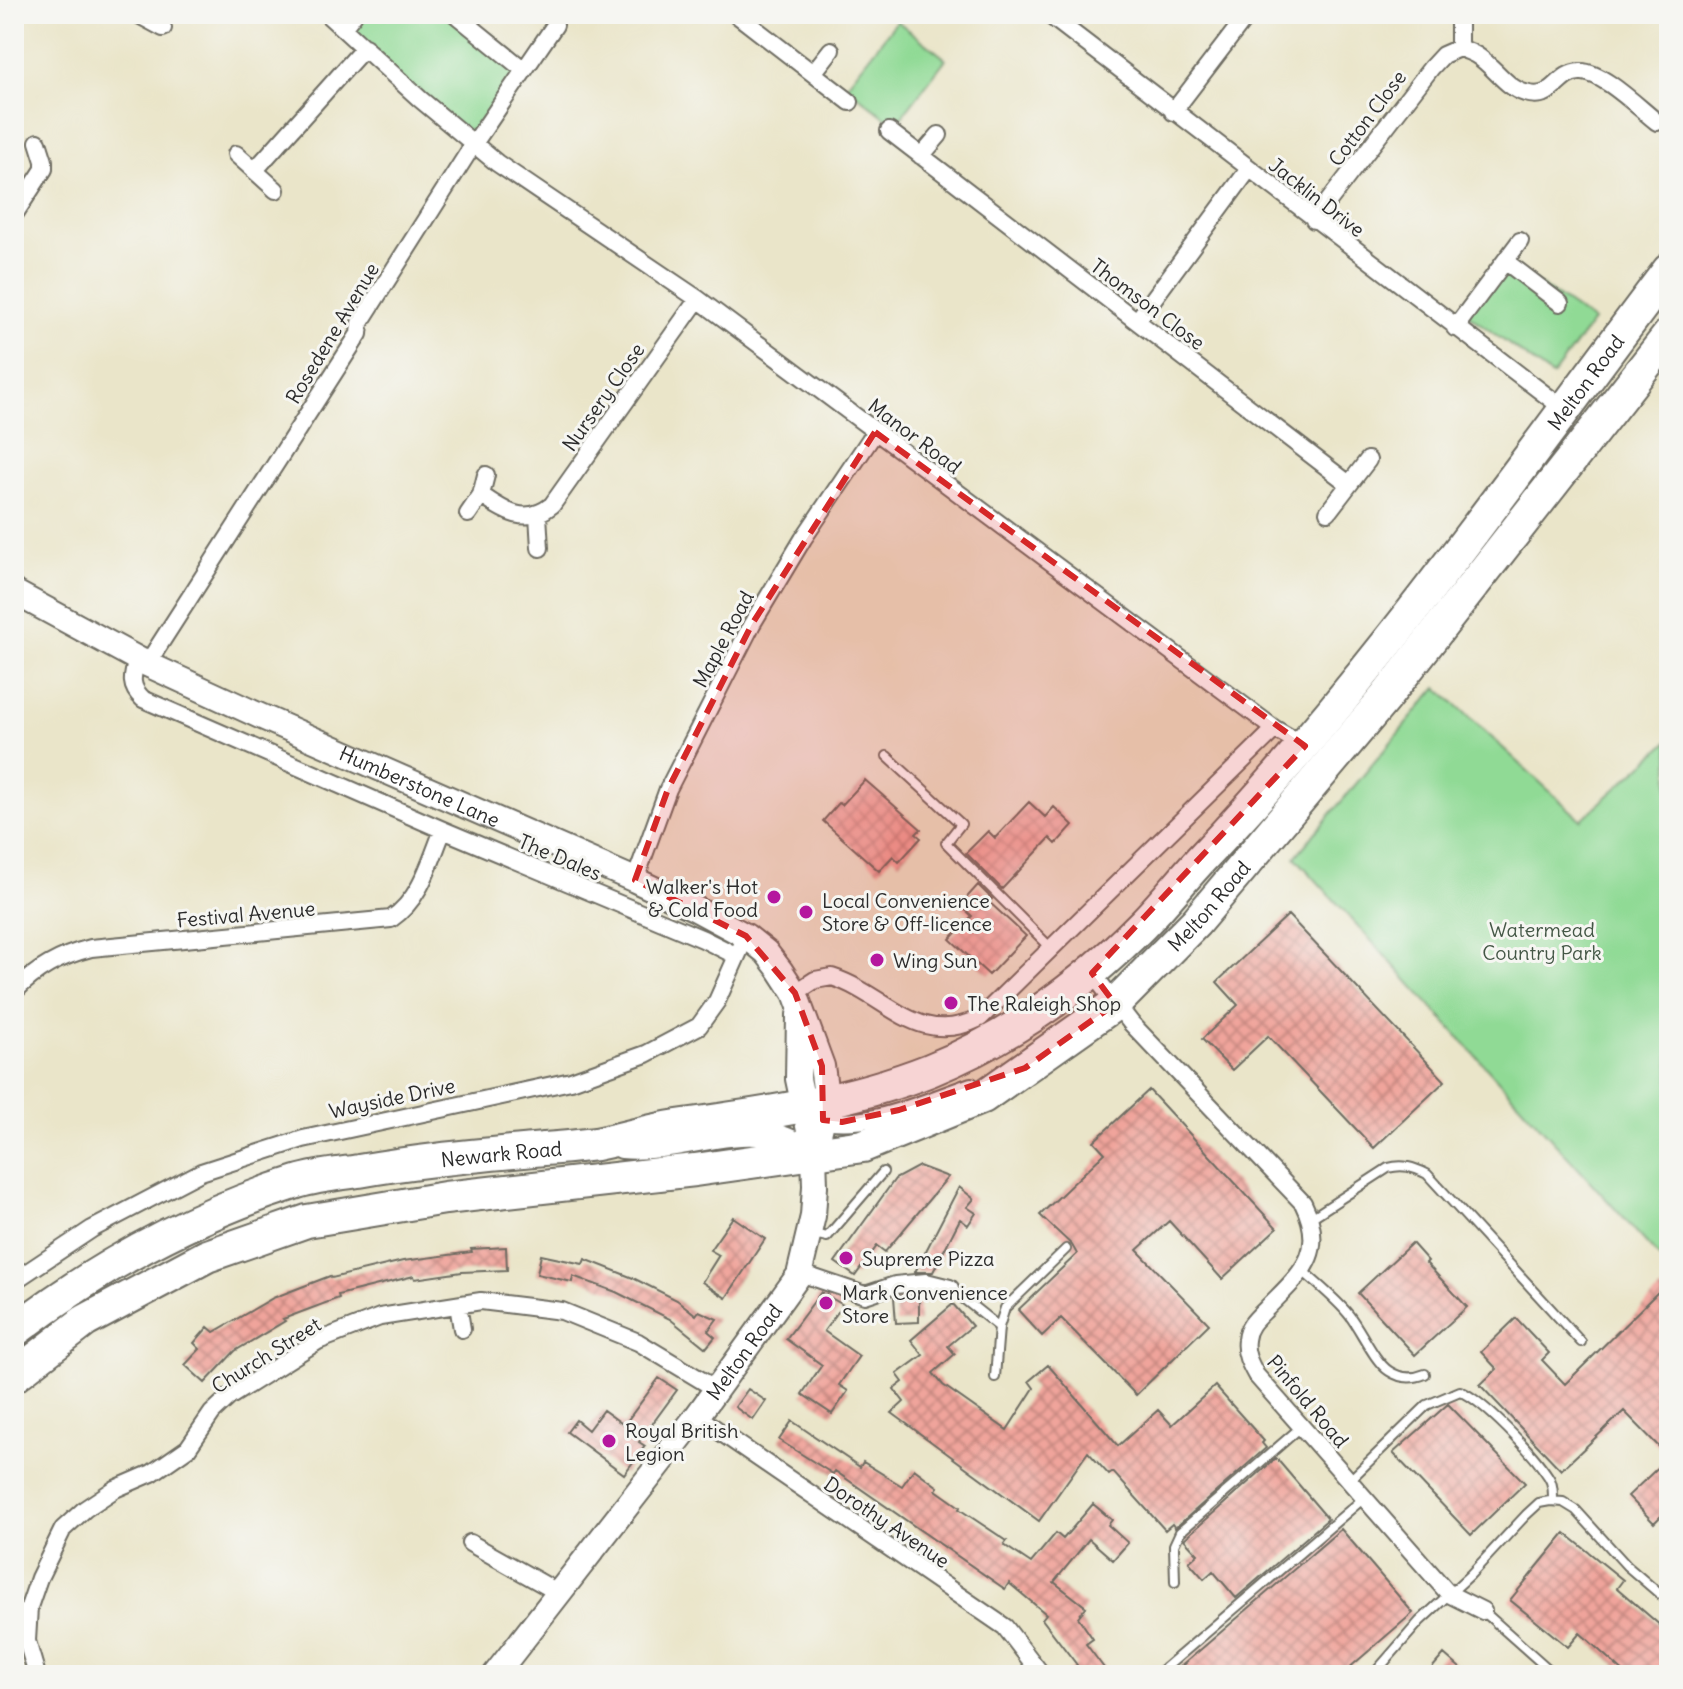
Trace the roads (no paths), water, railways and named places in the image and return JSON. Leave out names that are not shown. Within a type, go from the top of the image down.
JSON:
[{"type":"highway","name":"Melton Road","points":[[863,1146],[983,1097],[1115,1004],[1206,911],[1564,409],[1669,270]]},
{"type":"highway","name":"Melton Road","points":[[1011,1032],[1047,1009],[1092,973],[1317,756],[1591,436],[1669,335]]},
{"type":"highway","name":"Melton Road","points":[[1504,494],[1521,496],[1568,442],[1591,436]]},
{"type":"highway","name":"Newark Road","points":[[14,1331],[63,1293],[188,1223],[301,1180],[411,1162],[596,1143],[672,1127],[818,1109],[926,1072],[1011,1032]]},
{"type":"highway","name":"Newark Road","points":[[14,1376],[85,1321],[207,1256],[307,1221],[445,1198],[863,1146]]},
{"type":"street","points":[[137,14],[163,28]]},
{"type":"street","name":"Manor Road","points":[[327,14],[497,163],[698,299],[1275,729],[1317,756]]},
{"type":"street","points":[[343,28],[354,14]]},
{"type":"street","points":[[455,14],[524,70]]},
{"type":"street","points":[[736,14],[850,102]]},
{"type":"street","name":"Jacklin Drive","points":[[1048,14],[1564,409]]},
{"type":"street","points":[[1173,112],[1248,14]]},
{"type":"street","points":[[1455,14],[1459,20],[1459,48],[1477,55],[1521,93],[1548,94],[1567,76],[1579,72],[1604,80],[1657,122]]},
{"type":"street","name":"Rosedene Avenue","points":[[142,662],[359,334],[360,323],[473,145],[555,25]]},
{"type":"street","points":[[255,170],[365,47]]},
{"type":"street","name":"Cotton Close","points":[[1314,220],[1431,68],[1443,55],[1459,48]]},
{"type":"street","points":[[813,73],[831,50]]},
{"type":"street","points":[[1628,123],[1640,109]]},
{"type":"street","name":"Thomson Close","points":[[889,131],[1349,484]]},
{"type":"street","points":[[921,156],[939,135]]},
{"type":"street","points":[[14,215],[52,159],[38,142]]},
{"type":"street","points":[[236,154],[276,190]]},
{"type":"street","points":[[1137,321],[1249,169]]},
{"type":"street","points":[[1455,328],[1520,241]]},
{"type":"street","points":[[1505,261],[1560,303]]},
{"type":"street","name":"Nursery Close","points":[[538,515],[552,505],[698,299]]},
{"type":"street","name":"Maple Road","points":[[635,880],[668,789],[752,624],[803,539],[875,432]]},
{"type":"street","points":[[1328,512],[1368,460]]},
{"type":"street","points":[[468,514],[481,495],[486,475]]},
{"type":"street","points":[[481,495],[515,515],[538,515],[540,548]]},
{"type":"street","name":"Humberstone Lane","points":[[14,592],[142,662],[708,915],[742,946],[766,952],[797,1000]]},
{"type":"street","name":"The Dales","points":[[142,662],[132,682],[134,691],[143,699],[703,939],[742,946]]},
{"type":"street","points":[[1025,1068],[899,1110],[842,1122],[818,1109],[798,1079],[797,1000],[815,980],[832,977],[926,1027],[952,1029],[980,1018],[1275,729]]},
{"type":"street","name":"Festival Avenue","points":[[14,992],[36,972],[63,955],[91,948],[391,919],[416,896],[443,830]]},
{"type":"street","name":"Wayside Drive","points":[[14,1281],[92,1229],[201,1172],[303,1139],[571,1081],[646,1054],[699,1026],[717,1001],[742,946]]},
{"type":"street","points":[[1092,973],[1115,1004],[1303,1203],[1311,1218]]},
{"type":"street","name":"Melton Road","points":[[495,1675],[697,1416],[800,1273],[815,1186],[818,1109]]},
{"type":"street","points":[[596,1143],[644,1148],[764,1133],[814,1154]]},
{"type":"street","name":"Pinfold Road","points":[[1311,1218],[1313,1245],[1303,1271],[1250,1325],[1246,1339],[1247,1357],[1256,1375],[1449,1594],[1483,1611]]},
{"type":"street","points":[[800,1273],[865,1295],[895,1285],[926,1282],[950,1288]]},
{"type":"street","name":"Church Street","points":[[37,1675],[20,1641],[39,1578],[63,1529],[85,1509],[115,1489],[152,1473],[188,1448],[212,1413],[229,1397],[318,1341],[380,1317],[481,1301],[562,1311],[638,1342],[716,1389]]},
{"type":"street","points":[[458,1305],[462,1329]]},
{"type":"street","name":"Dorothy Avenue","points":[[697,1416],[1005,1627],[1042,1675]]},
{"type":"street","points":[[470,1543],[559,1593]]},
{"type":"lane","points":[[887,756],[961,824],[946,843],[1051,948]]},
{"type":"lane","points":[[1311,1218],[1388,1168],[1400,1164],[1414,1168],[1427,1174],[1581,1342]]},
{"type":"lane","points":[[809,1233],[827,1237],[883,1172]]},
{"type":"lane","points":[[995,1377],[999,1327],[1005,1308],[1066,1249]]},
{"type":"lane","points":[[1303,1271],[1347,1312],[1388,1371],[1402,1377],[1416,1378],[1425,1374]]},
{"type":"lane","points":[[950,1288],[999,1327]]},
{"type":"lane","points":[[1349,1480],[1427,1405],[1460,1391],[1478,1400],[1535,1461],[1550,1479],[1553,1501]]},
{"type":"lane","points":[[1175,1582],[1174,1545],[1180,1532],[1301,1427]]},
{"type":"lane","points":[[1157,1675],[1364,1498]]},
{"type":"lane","points":[[1373,1675],[1420,1621],[1470,1575],[1539,1503],[1563,1502],[1576,1510],[1627,1566],[1669,1602]]},
{"type":"lane","points":[[1483,1611],[1555,1675]]},
{"type":"place","name":"Walker's Hot & Cold Food","points":[[774,897]]},
{"type":"place","name":"Local Convenience Store & Off-licence","points":[[806,912]]},
{"type":"place","name":"Wing Sun","points":[[877,960]]},
{"type":"place","name":"The Raleigh Shop","points":[[951,1003]]},
{"type":"place","name":"Supreme Pizza","points":[[846,1258]]},
{"type":"place","name":"Mark Convenience Store","points":[[826,1303]]},
{"type":"place","name":"Royal British Legion","points":[[609,1441]]},
{"type":"park label","name":"Watermead Country Park","points":[[1542,940]]}]
